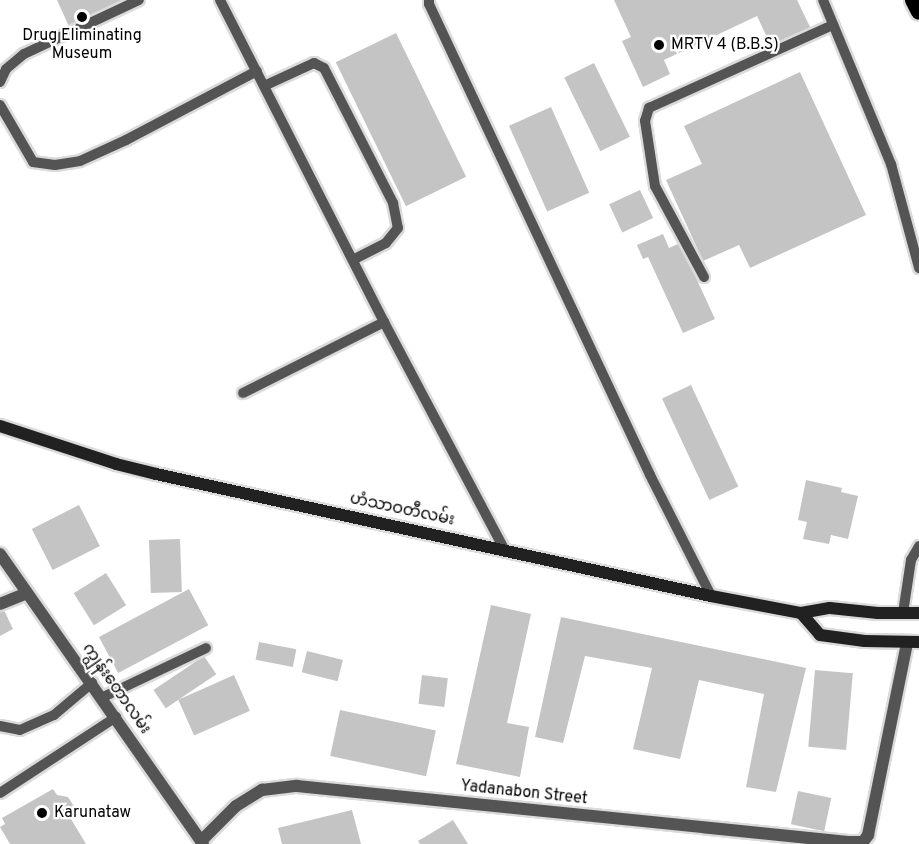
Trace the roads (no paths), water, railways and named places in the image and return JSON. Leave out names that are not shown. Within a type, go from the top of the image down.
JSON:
[{"type":"highway","points":[[913,0],[919,12]]},
{"type":"main road","name":"ဟံသာဝတီလမ်း","points":[[0,426],[116,464],[156,474],[711,596],[801,613]]},
{"type":"main road","points":[[801,613],[830,608],[919,613]]},
{"type":"main road","points":[[801,613],[820,635],[913,642]]},
{"type":"street","name":"ကျွန်းတောလမ်း","points":[[0,554],[202,843]]},
{"type":"street","points":[[0,604],[27,592]]},
{"type":"street","points":[[863,843],[868,835],[913,642]]},
{"type":"street","name":"Yadanabon Street","points":[[202,843],[236,806],[262,790],[297,786],[863,843]]},
{"type":"lane","points":[[0,82],[6,69],[24,54],[139,0]]},
{"type":"lane","points":[[220,0],[384,322],[504,549]]},
{"type":"lane","points":[[429,0],[650,475],[711,596]]},
{"type":"lane","points":[[823,0],[891,164],[919,268]]},
{"type":"lane","points":[[704,277],[655,186],[645,121],[650,108],[833,25]]},
{"type":"lane","points":[[264,86],[314,63],[324,68],[393,203],[398,228],[386,243],[353,260]]},
{"type":"lane","points":[[0,105],[33,162],[55,165],[80,161],[126,140],[257,71]]},
{"type":"lane","points":[[243,393],[384,322]]},
{"type":"lane","points":[[903,613],[911,560],[919,546]]},
{"type":"lane","points":[[102,697],[206,648]]},
{"type":"lane","points":[[0,726],[20,730],[54,715],[92,683]]},
{"type":"lane","points":[[0,793],[116,717]]},
{"type":"place","name":"Drug Eliminating Museum","points":[[82,17]]},
{"type":"place","name":"MRTV 4 (B.B.S)","points":[[659,45]]},
{"type":"place","name":"Karunataw","points":[[42,813]]}]
